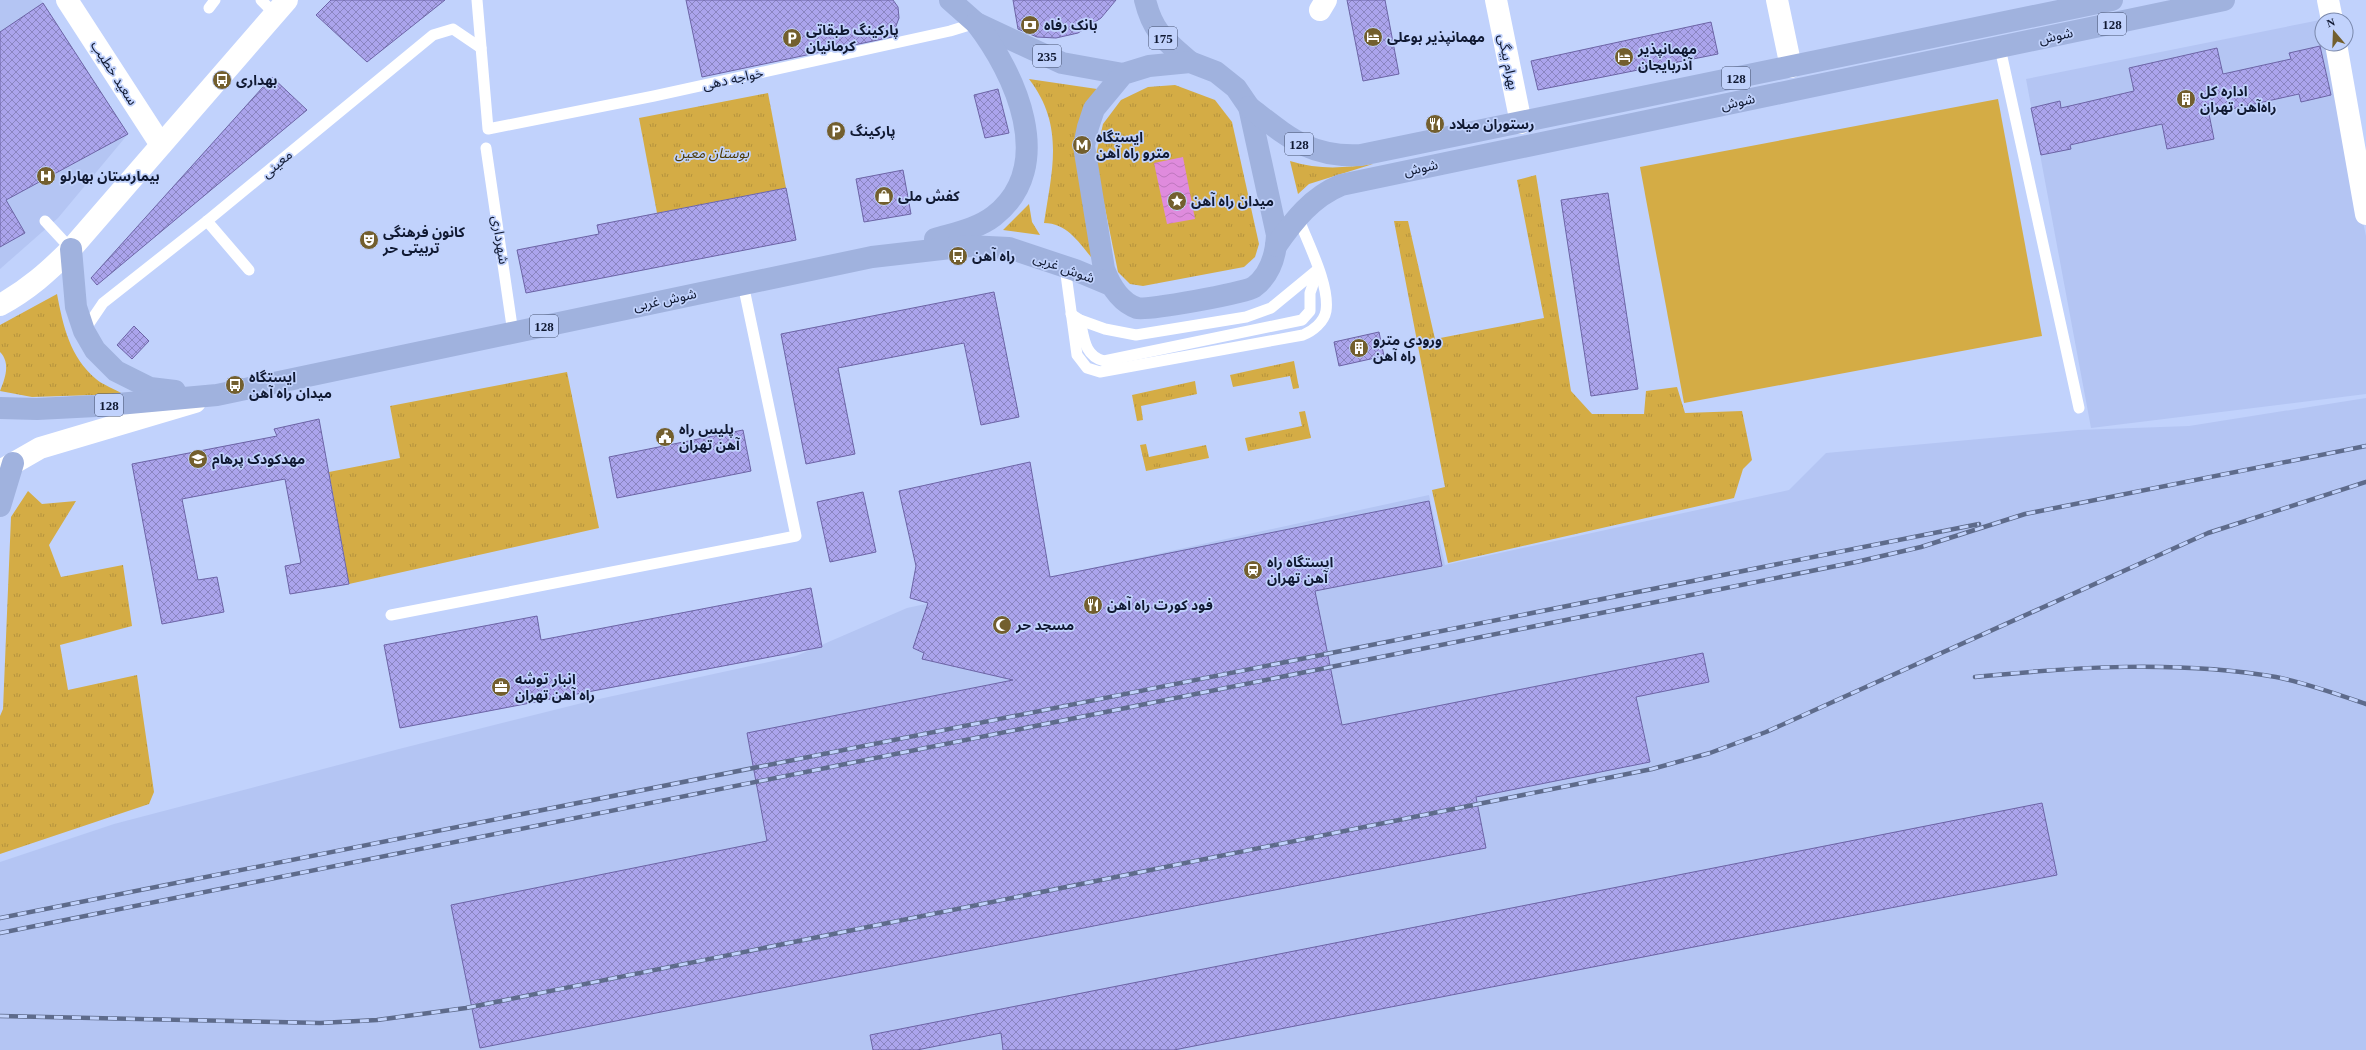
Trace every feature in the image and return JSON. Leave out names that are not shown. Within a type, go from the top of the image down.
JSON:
[{"type":"main road","name":"235","points":[[950,0],[976,23],[1062,63],[1124,74]]},
{"type":"main road","name":"175","points":[[1145,0],[1151,23],[1190,62]]},
{"type":"main road","name":"شوش","points":[[1249,106],[1293,142],[1324,153],[1342,156],[1361,155],[1791,67],[2081,3],[2112,0]]},
{"type":"main road","name":"شوش","points":[[1276,246],[1298,217],[1326,191],[1341,185],[2224,0]]},
{"type":"main road","points":[[872,257],[969,229],[982,223],[1006,203],[1014,193],[1022,175],[1026,154],[1024,115],[1002,60],[976,23]]},
{"type":"main road","points":[[1190,62],[1216,72],[1236,88],[1249,106],[1277,236],[1276,246],[1270,268],[1262,279],[1246,290],[1144,310],[1124,302],[1111,285],[1104,269],[1084,146],[1088,127],[1094,110],[1124,74],[1149,66],[1190,62]]},
{"type":"main road","name":"شوش غربی","points":[[217,395],[872,257],[983,245],[1009,248],[1065,267],[1111,285]]},
{"type":"main road","points":[[71,249],[76,307],[84,331],[95,350],[116,371],[150,388],[217,395]]},
{"type":"main road","name":"128","points":[[0,408],[38,409],[96,406],[217,395]]},
{"type":"main road","points":[[0,506],[6,467]]},
{"type":"street","name":"سعید خطیب","points":[[67,0],[161,145]]},
{"type":"street","name":"بهرام بیگی","points":[[1496,0],[1521,123]]},
{"type":"street","points":[[1776,0],[1791,67]]},
{"type":"street","points":[[2328,0],[2330,12]]},
{"type":"street","points":[[0,305],[21,294],[36,283],[71,249],[161,145],[274,5]]},
{"type":"street","points":[[2337,52],[2366,214]]},
{"type":"street","points":[[6,467],[40,448],[217,395]]},
{"type":"lane","points":[[477,0],[481,48]]},
{"type":"lane","name":"خواجه دهی","points":[[481,48],[488,129],[677,91],[950,31],[976,23]]},
{"type":"lane","name":"معینی","points":[[84,331],[103,303],[207,222],[432,35],[453,29],[481,48]]},
{"type":"lane","points":[[2000,48],[2079,408]]},
{"type":"lane","name":"شهرداری","points":[[486,148],[513,332]]},
{"type":"lane","points":[[1065,267],[1075,317],[1077,355],[1087,368],[1100,372],[1303,335],[1312,331],[1326,312],[1322,281],[1298,217]]},
{"type":"lane","points":[[45,221],[71,249]]},
{"type":"lane","points":[[207,222],[250,270]]},
{"type":"lane","points":[[1075,317],[1088,351],[1097,359],[1104,361],[1302,320],[1310,311],[1310,292],[1318,270]]},
{"type":"lane","points":[[1075,317],[1110,331],[1136,335],[1246,317],[1271,308],[1318,270]]},
{"type":"lane","points":[[391,615],[796,536],[742,284]]},
{"type":"shaded area","name":"بیمارستان بهارلو","points":[[0,0],[41,0],[128,134],[58,218],[0,269]]},
{"type":"shaded area","points":[[2314,21],[2314,52],[2327,52],[2366,236],[2366,394],[2091,428],[2026,79]]},
{"type":"shaded area","points":[[2366,398],[2366,1050],[0,1050],[0,862],[114,824],[399,749],[590,701],[796,656],[907,608],[1429,495],[1445,565],[1789,490],[1826,453],[2078,430],[2189,426]]},
{"type":"green space","points":[[1029,79],[1097,89],[1087,103],[1091,257],[1071,234],[1059,226],[1044,223],[1052,167],[1052,131],[1048,114]]},
{"type":"green space","name":"میدان راه آهن","points":[[1175,85],[1215,100],[1232,122],[1259,244],[1255,257],[1244,267],[1143,286],[1130,284],[1118,272],[1095,159],[1103,124],[1121,100],[1148,87]]},
{"type":"green space","name":"بوستان معین","points":[[768,93],[786,188],[657,213],[639,118]]},
{"type":"green space","points":[[1998,99],[2042,336],[1684,403],[1640,167]]},
{"type":"green space","points":[[1290,161],[1321,167],[1373,164],[1309,184],[1298,194]]},
{"type":"green space","points":[[1536,175],[1571,391],[1592,414],[1644,414],[1646,391],[1677,387],[1685,413],[1742,411],[1752,460],[1743,469],[1734,498],[1448,563],[1432,490],[1445,487],[1394,221],[1408,221],[1435,339],[1544,318],[1517,180]]},
{"type":"green space","points":[[1029,204],[1032,222],[1040,235],[1003,230]]},
{"type":"green space","points":[[57,294],[65,329],[80,361],[96,379],[123,394],[32,397],[0,391],[4,381],[6,366],[0,352],[0,325]]},
{"type":"green space","points":[[1294,361],[1299,388],[1293,389],[1290,376],[1233,387],[1230,375]]},
{"type":"green space","points":[[567,372],[599,528],[349,584],[329,472],[400,458],[390,406]]},
{"type":"green space","points":[[1195,381],[1197,394],[1141,406],[1143,420],[1137,421],[1132,395]]},
{"type":"green space","points":[[1305,411],[1311,438],[1248,451],[1245,438],[1302,426],[1299,412]]},
{"type":"green space","points":[[1146,444],[1149,457],[1206,445],[1209,458],[1146,471],[1140,445]]},
{"type":"green space","points":[[28,491],[42,504],[76,501],[49,545],[61,577],[123,565],[132,626],[60,645],[68,690],[137,675],[154,792],[149,804],[0,854],[0,716],[3,709],[11,517]]},
{"type":"water","points":[[1183,157],[1195,219],[1167,224],[1154,163]]},
{"type":"building","points":[[331,0],[445,0],[367,62],[316,15]]},
{"type":"building","name":"پارکینگ طبقاتی کرمانیان","points":[[686,0],[893,0],[898,7],[899,18],[892,37],[702,77]]},
{"type":"building","points":[[1013,0],[1116,0],[1101,18],[1078,33],[1056,38],[1037,37],[1018,29]]},
{"type":"building","name":"مهمانپذیر بوعلی","points":[[1347,0],[1385,0],[1399,74],[1363,81]]},
{"type":"building","name":"بیمارستان بهارلو","points":[[43,3],[128,134],[6,200],[25,233],[0,247],[0,32]]},
{"type":"building","name":"مهمانپذیر آذربایجان","points":[[1711,22],[1718,54],[1538,90],[1531,61]]},
{"type":"building","name":"اداره کل راه‌آهن تهران","points":[[2314,47],[2314,52],[2321,52],[2331,95],[2301,102],[2299,94],[2209,114],[2214,139],[2167,149],[2162,124],[2070,145],[2071,149],[2041,155],[2031,108],[2060,101],[2061,108],[2134,91],[2129,68],[2217,48],[2223,74],[2291,59],[2289,53]]},
{"type":"building","points":[[272,77],[307,110],[97,285],[91,278]]},
{"type":"building","points":[[998,89],[1009,133],[985,138],[974,95]]},
{"type":"building","name":"کفش ملی","points":[[903,170],[911,214],[864,222],[856,179]]},
{"type":"building","points":[[786,188],[796,240],[526,293],[517,250],[599,234],[597,225]]},
{"type":"building","points":[[1608,193],[1638,389],[1591,396],[1561,200]]},
{"type":"building","points":[[994,292],[1019,417],[981,425],[964,343],[838,368],[855,454],[806,464],[781,334]]},
{"type":"building","points":[[134,326],[149,341],[132,359],[117,345]]},
{"type":"building","name":"ورودی مترو راه آهن","points":[[1379,332],[1384,356],[1339,366],[1334,342]]},
{"type":"building","points":[[319,419],[349,584],[290,594],[285,566],[301,563],[285,479],[182,499],[198,580],[217,577],[224,612],[162,624],[132,464],[277,436],[274,429]]},
{"type":"building","points":[[743,430],[751,471],[617,498],[609,457]]},
{"type":"building","points":[[1030,462],[1050,577],[1429,501],[1442,566],[1315,591],[1342,725],[1703,653],[1709,682],[1636,697],[1650,762],[1476,797],[1486,848],[480,1048],[451,905],[767,841],[747,733],[1013,680],[922,659],[924,653],[913,648],[928,603],[910,598],[916,566],[899,491]]},
{"type":"building","points":[[863,492],[876,552],[830,562],[817,502]]},
{"type":"building","name":"انبار توشه راه آهن تهران","points":[[811,588],[822,647],[400,728],[384,645],[537,616],[541,640]]},
{"type":"building","points":[[2042,803],[2057,875],[1174,1050],[1003,1050],[1001,1033],[917,1050],[873,1050],[870,1035]]},
{"type":"railway","points":[[0,933],[1856,562],[1921,547],[2025,514],[2366,446]]},
{"type":"railway","points":[[0,1016],[320,1023],[377,1020],[466,1008],[1652,769],[1710,753],[1766,732],[2208,533],[2366,482]]},
{"type":"railway","points":[[0,918],[1979,524]]},
{"type":"railway","points":[[1975,677],[2088,668],[2201,668],[2287,679],[2366,704]]},
{"type":"place","name":"بانک رفاه","points":[[1030,25]]},
{"type":"place","name":"مهمانپذیر بوعلی","points":[[1373,37]]},
{"type":"place","name":"پارکینگ طبقاتی کرمانیان","points":[[792,38]]},
{"type":"place","name":"مهمانپذیر آذربایجان","points":[[1624,57]]},
{"type":"place","name":"بهداری","points":[[222,80]]},
{"type":"place","name":"اداره کل راه‌آهن تهران","points":[[2186,99]]},
{"type":"place","name":"رستوران میلاد","points":[[1435,124]]},
{"type":"place","name":"پارکینگ","points":[[836,131]]},
{"type":"place","name":"ایستگاه مترو راه آهن","points":[[1082,145]]},
{"type":"place","name":"بیمارستان بهارلو","points":[[46,176]]},
{"type":"place","name":"کفش ملی","points":[[884,196]]},
{"type":"place","name":"میدان راه آهن","points":[[1177,201]]},
{"type":"place","name":"کانون فرهنگی تربیتی حر","points":[[369,240]]},
{"type":"place","name":"راه آهن","points":[[958,256]]},
{"type":"place","name":"ورودی مترو راه آهن","points":[[1359,348]]},
{"type":"place","name":"ایستگاه میدان راه آهن","points":[[235,385]]},
{"type":"place","name":"پلیس راه آهن تهران","points":[[665,437]]},
{"type":"place","name":"مهدکودک پرهام","points":[[198,459]]},
{"type":"place","name":"ایستگاه راه آهن تهران","points":[[1253,570]]},
{"type":"place","name":"فود کورت راه آهن","points":[[1093,605]]},
{"type":"place","name":"مسجد حر","points":[[1002,625]]},
{"type":"place","name":"انبار توشه راه آهن تهران","points":[[501,687]]}]
